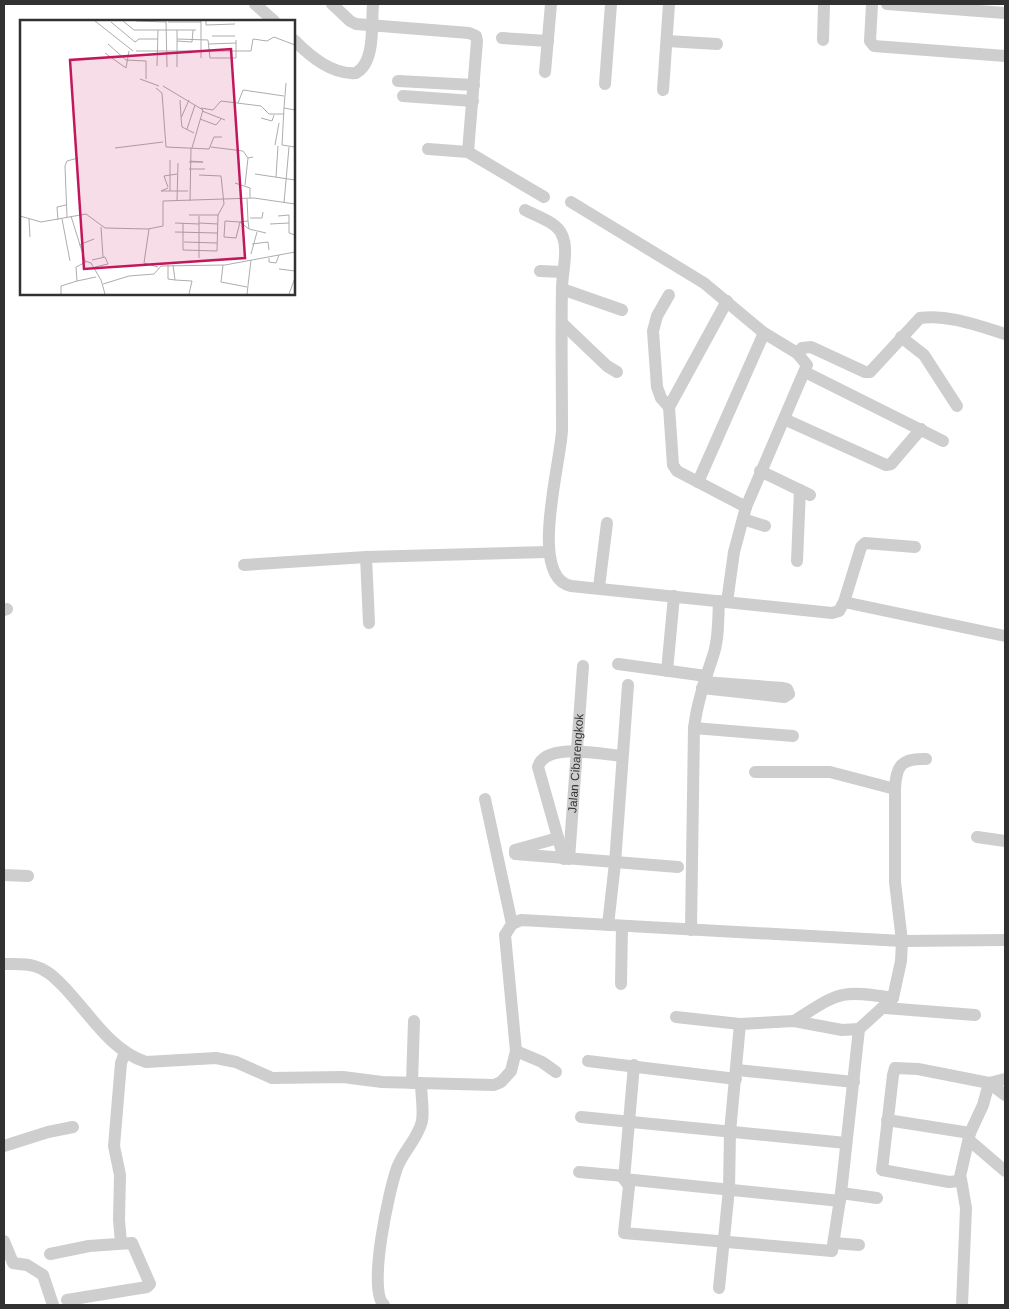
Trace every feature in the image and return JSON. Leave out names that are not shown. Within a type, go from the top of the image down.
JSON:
[{"type":"street","points":[[255,4],[273,20]]},
{"type":"street","points":[[332,4],[352,22],[473,34],[477,41],[468,152]]},
{"type":"street","points":[[295,41],[314,59],[342,72],[356,73],[362,70],[368,60],[372,4]]},
{"type":"street","points":[[545,72],[551,4]]},
{"type":"street","points":[[605,84],[611,4]]},
{"type":"street","points":[[663,90],[669,4]]},
{"type":"street","points":[[823,40],[824,4]]},
{"type":"street","points":[[872,4],[870,41],[874,46],[1005,56]]},
{"type":"street","points":[[887,4],[1005,12]]},
{"type":"street","points":[[502,38],[548,41]]},
{"type":"street","points":[[667,41],[717,44]]},
{"type":"street","points":[[398,81],[474,85]]},
{"type":"street","points":[[403,96],[473,101]]},
{"type":"street","points":[[428,148],[468,152],[544,197]]},
{"type":"street","points":[[571,202],[704,283],[764,333],[797,353],[807,365],[760,471],[744,513],[717,636],[697,703],[694,728],[691,930]]},
{"type":"street","points":[[524,210],[554,225],[560,232],[564,244],[562,272],[562,430],[554,475],[548,552],[556,577],[560,582],[571,586],[599,587],[723,602],[832,612],[839,611],[844,602],[861,547],[865,543],[914,547]]},
{"type":"street","points":[[540,271],[562,272]]},
{"type":"street","points":[[562,289],[622,310]]},
{"type":"street","points":[[669,295],[657,316],[652,339],[657,387],[661,398],[669,407]]},
{"type":"street","points":[[727,301],[669,407],[674,469],[698,482],[765,526]]},
{"type":"street","points":[[797,353],[807,346],[865,372],[870,372],[915,321],[927,317],[968,323],[1005,334]]},
{"type":"street","points":[[563,324],[607,366],[617,372]]},
{"type":"street","points":[[698,482],[764,333]]},
{"type":"street","points":[[901,337],[924,355],[957,406]]},
{"type":"street","points":[[805,372],[921,429],[943,442]]},
{"type":"street","points":[[784,420],[886,466],[891,464],[921,429]]},
{"type":"street","points":[[760,471],[805,492],[797,561]]},
{"type":"street","points":[[599,587],[607,523]]},
{"type":"street","points":[[244,564],[366,557],[548,552]]},
{"type":"street","points":[[366,557],[370,623]]},
{"type":"street","points":[[667,671],[674,596]]},
{"type":"street","points":[[844,602],[1005,636]]},
{"type":"street","points":[[618,664],[667,671],[704,682],[784,697],[789,694],[787,689],[783,688],[704,682]]},
{"type":"street","name":"Jalan Cibarengkok","points":[[567,859],[583,666]]},
{"type":"street","points":[[608,925],[615,863],[628,685]]},
{"type":"street","points":[[694,728],[793,736]]},
{"type":"street","points":[[567,859],[558,838],[538,767],[544,757],[561,751],[622,756]]},
{"type":"street","points":[[676,1017],[740,1024],[794,1021],[842,1030],[859,1029],[889,1003],[901,961],[902,941],[896,890],[896,775],[906,761],[914,758],[926,759]]},
{"type":"street","points":[[756,772],[830,772],[895,789]]},
{"type":"street","points":[[485,800],[512,924]]},
{"type":"street","points":[[977,837],[1005,841]]},
{"type":"street","points":[[558,838],[515,850],[515,854],[678,867]]},
{"type":"street","points":[[4,875],[28,876]]},
{"type":"street","points":[[4,964],[34,966],[52,975],[76,999],[116,1046],[146,1062],[227,1058],[272,1078],[343,1077],[416,1083],[494,1085],[501,1082],[511,1071],[516,1051],[505,947],[507,929],[512,924],[521,920],[691,930],[852,936],[902,941],[1005,940]]},
{"type":"street","points":[[621,984],[622,926]]},
{"type":"street","points":[[794,1021],[835,995],[844,992],[857,992],[889,1003],[975,1015]]},
{"type":"street","points":[[384,1305],[377,1294],[382,1232],[397,1168],[403,1154],[417,1134],[422,1121],[416,1083],[414,1020]]},
{"type":"street","points":[[719,1288],[729,1189],[730,1132],[740,1024]]},
{"type":"street","points":[[634,1066],[624,1178],[628,1186],[624,1232],[829,1252],[832,1251],[834,1243],[841,1197],[859,1029]]},
{"type":"street","points":[[516,1051],[542,1062],[556,1072]]},
{"type":"street","points":[[121,1243],[119,1220],[120,1175],[114,1146],[121,1063],[125,1052]]},
{"type":"street","points":[[588,1061],[736,1075],[854,1082]]},
{"type":"street","points":[[961,1179],[949,1182],[883,1170],[887,1120],[895,1068],[918,1070],[989,1083],[1005,1079]]},
{"type":"street","points":[[989,1083],[1005,1095]]},
{"type":"street","points":[[962,1305],[966,1208],[961,1179],[970,1136],[983,1106],[989,1083]]},
{"type":"street","points":[[581,1117],[846,1143]]},
{"type":"street","points":[[887,1120],[970,1136],[1005,1171]]},
{"type":"street","points":[[4,1146],[48,1132],[72,1127]]},
{"type":"street","points":[[579,1172],[729,1189],[877,1198]]},
{"type":"street","points":[[4,1241],[8,1267],[27,1266],[41,1272],[53,1305]]},
{"type":"street","points":[[50,1254],[132,1243],[135,1246],[150,1284],[147,1287],[67,1300]]},
{"type":"street","points":[[834,1243],[859,1245]]}]
